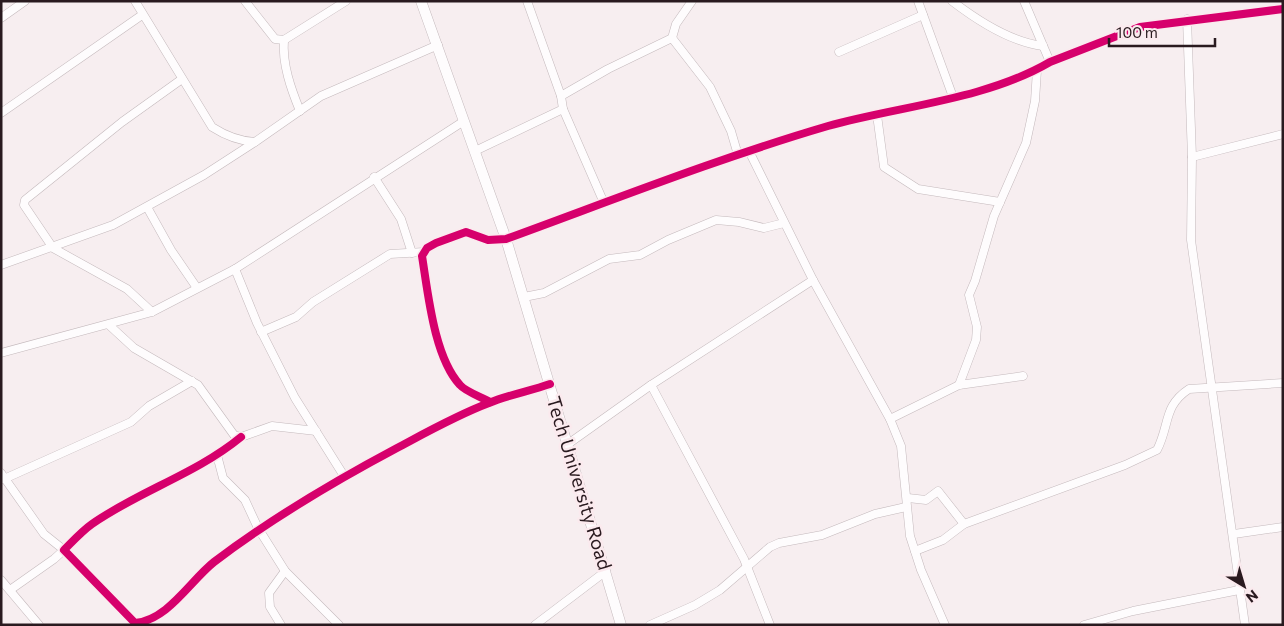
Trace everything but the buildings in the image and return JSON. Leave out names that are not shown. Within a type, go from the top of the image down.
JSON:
[{"type":"street","points":[[1,18],[25,1]]},
{"type":"street","points":[[135,1],[212,127],[226,137],[255,142]]},
{"type":"street","points":[[245,1],[275,38],[284,40],[346,1]]},
{"type":"street","points":[[526,1],[561,96],[563,109],[604,203]]},
{"type":"street","points":[[561,96],[608,69],[672,38],[676,24],[692,1]]},
{"type":"street","points":[[918,1],[953,97]]},
{"type":"street","points":[[952,1],[973,18],[1028,44],[1043,46]]},
{"type":"street","points":[[1024,1],[1050,62]]},
{"type":"street","name":"Tech University Road","points":[[424,2],[506,239],[621,625]]},
{"type":"street","points":[[261,332],[296,317],[313,302],[390,254],[424,252],[436,243],[466,232],[488,240],[506,239],[749,151],[830,126],[953,97],[1037,70],[1050,62],[1140,27],[1283,9]]},
{"type":"street","points":[[1,113],[142,14]]},
{"type":"street","points":[[839,52],[923,15]]},
{"type":"street","points":[[1187,20],[1192,157],[1191,240],[1234,534],[1244,625]]},
{"type":"street","points":[[672,38],[710,87],[731,131],[738,155]]},
{"type":"street","points":[[284,40],[283,52],[289,82],[300,111]]},
{"type":"street","points":[[1,264],[53,248],[113,225],[204,176],[322,96],[438,45]]},
{"type":"street","points":[[959,385],[976,340],[977,327],[969,295],[975,281],[988,232],[1026,143],[1035,101],[1037,70]]},
{"type":"street","points":[[152,312],[127,289],[53,248],[24,205],[25,200],[122,122],[182,79]]},
{"type":"street","points":[[475,151],[563,109]]},
{"type":"street","points":[[877,115],[884,167],[918,189],[1000,202]]},
{"type":"street","points":[[1,353],[152,312],[235,269],[464,120]]},
{"type":"street","points":[[1192,157],[1283,134]]},
{"type":"street","points":[[749,151],[813,280],[890,420],[901,446],[908,498],[906,507],[910,536],[945,625]]},
{"type":"street","points":[[374,177],[398,213],[412,253]]},
{"type":"street","points":[[147,207],[171,250],[197,288]]},
{"type":"street","points":[[524,297],[544,293],[609,259],[640,255],[668,240],[716,220],[739,222],[764,228],[784,223]]},
{"type":"street","points":[[424,252],[422,256],[431,306],[447,367],[461,387],[490,402]]},
{"type":"street","points":[[235,269],[261,332],[294,398],[344,476]]},
{"type":"street","points":[[568,444],[651,385],[813,280]]},
{"type":"street","points":[[109,325],[134,348],[198,385],[234,435],[241,437]]},
{"type":"street","points":[[890,420],[959,385],[1023,376]]},
{"type":"street","points":[[192,382],[149,406],[131,422],[3,476],[44,534],[64,550],[135,623],[145,622],[162,612],[197,581],[206,568],[258,528],[344,476],[450,420],[490,402],[550,384]]},
{"type":"street","points":[[915,550],[943,540],[964,524],[1124,465],[1157,450],[1169,409],[1179,396],[1189,389],[1283,383]]},
{"type":"street","points":[[651,385],[747,568],[770,625]]},
{"type":"street","points":[[10,590],[54,559],[99,519],[218,455],[241,437],[272,426],[316,431]]},
{"type":"street","points":[[218,455],[222,478],[245,500],[258,528],[285,570],[339,625]]},
{"type":"street","points":[[908,498],[926,500],[938,491],[964,524]]},
{"type":"street","points":[[650,625],[696,605],[720,590],[770,547],[779,543],[822,535],[875,514],[906,507]]},
{"type":"street","points":[[1234,534],[1283,527]]},
{"type":"street","points":[[281,625],[270,607],[269,593],[285,570]]},
{"type":"street","points":[[535,625],[606,572]]},
{"type":"street","points":[[1,580],[39,625]]},
{"type":"street","points":[[1084,625],[1133,611],[1240,590]]},
{"type":"cycle path","points":[[490,402],[460,385],[451,373],[438,342],[433,324],[422,256],[427,248],[436,243],[466,232],[488,240],[506,239],[787,138],[855,119],[970,94],[998,85],[1025,75],[1050,62],[1140,27],[1283,9]]},
{"type":"cycle path","points":[[241,437],[205,462],[110,512],[88,527],[64,550],[135,623],[158,615],[214,562],[303,501],[465,413],[496,400],[550,384]]}]
